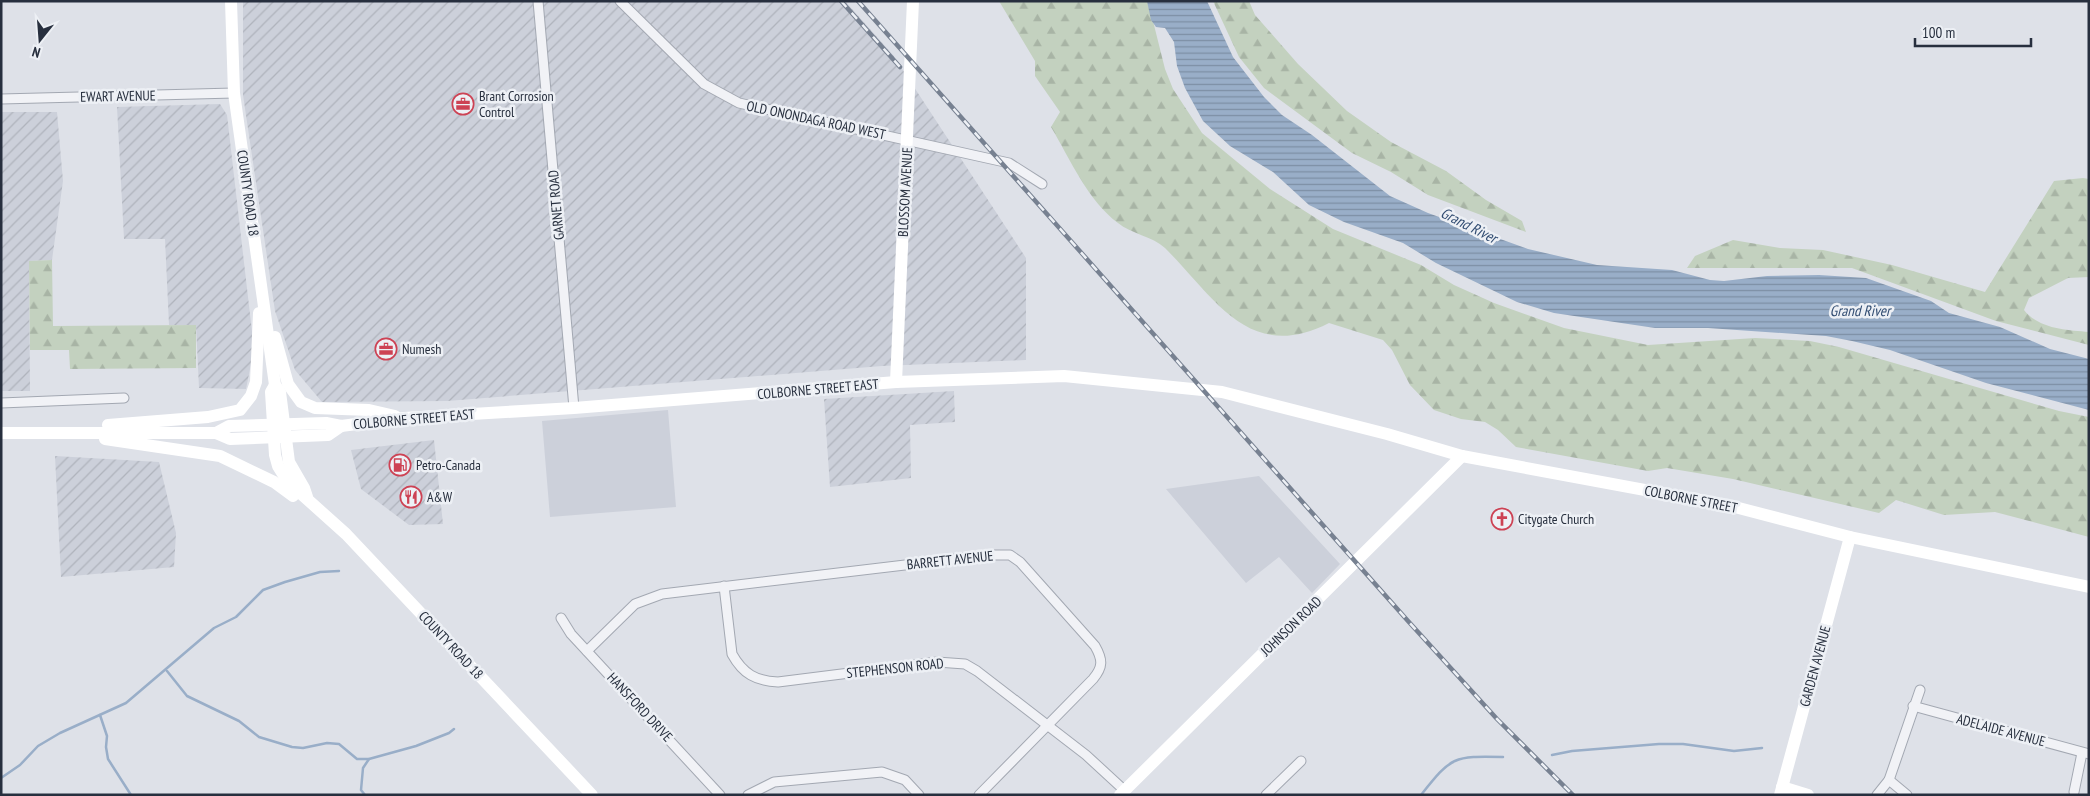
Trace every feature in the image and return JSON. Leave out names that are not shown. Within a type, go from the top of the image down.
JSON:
[{"type":"main road","name":"COUNTY ROAD 18","points":[[231,1],[234,93],[275,385],[280,392],[278,424],[280,438],[275,454],[281,472],[292,487],[307,497],[342,530],[592,795]]},
{"type":"main road","name":"BLOSSOM AVENUE","points":[[896,382],[913,1]]},
{"type":"main road","points":[[260,281],[285,376],[295,397],[315,408],[368,410],[404,418]]},
{"type":"main road","points":[[52,432],[208,417],[240,410],[252,396],[256,382],[260,281]]},
{"type":"main road","name":"COLBORNE STREET EAST","points":[[216,433],[229,426],[326,423],[341,426],[404,418],[574,408],[896,382],[1064,376],[1222,392],[1293,410]]},
{"type":"main road","name":"COLBORNE STREET","points":[[1293,410],[1462,456],[1731,506],[1850,537],[2089,587]]},
{"type":"main road","name":"COLBORNE STREET EAST","points":[[1,433],[216,433],[230,439],[280,438],[328,435],[341,426]]},
{"type":"main road","points":[[52,432],[220,456],[274,482],[342,530]]},
{"type":"main road","name":"JOHNSON ROAD","points":[[1122,792],[1462,456]]},
{"type":"main road","name":"GARDEN AVENUE","points":[[1781,791],[1850,537]]},
{"type":"main road","points":[[1781,791],[1808,795]]},
{"type":"street","name":"GARNET ROAD","points":[[538,1],[574,408]]},
{"type":"street","name":"OLD ONONDAGA ROAD WEST","points":[[620,1],[704,84],[738,104],[1008,163],[1042,184]]},
{"type":"street","name":"EWART AVENUE","points":[[1,99],[234,93]]},
{"type":"street","points":[[1,403],[124,398]]},
{"type":"street","name":"BARRETT AVENUE","points":[[587,651],[629,609],[642,600],[662,594],[989,555],[1010,555],[1025,567],[1095,646],[1102,658],[1099,671],[1093,680],[978,795]]},
{"type":"street","name":"STEPHENSON ROAD","points":[[724,586],[732,654],[737,664],[749,676],[762,681],[778,682],[938,662],[965,664],[977,671],[1086,756],[1122,792]]},
{"type":"street","name":"HANSFORD DRIVE","points":[[561,618],[571,634],[720,795]]},
{"type":"street","points":[[1877,795],[1889,780],[1920,690]]},
{"type":"street","name":"ADELAIDE AVENUE","points":[[1913,706],[2086,754]]},
{"type":"street","points":[[2073,794],[2086,754]]},
{"type":"street","points":[[1266,795],[1301,761]]},
{"type":"street","points":[[748,795],[774,782],[882,772],[905,780],[919,795]]},
{"type":"street","points":[[1889,780],[1907,795]]},
{"type":"shaded area","points":[[243,1],[845,1],[893,55],[1026,258],[1026,360],[882,366],[447,401],[322,402],[295,370],[275,311],[243,95]]},
{"type":"shaded area","points":[[220,104],[227,115],[254,349],[246,389],[199,388],[196,325],[169,325],[165,239],[124,239],[117,107]]},
{"type":"shaded area","points":[[1,112],[57,112],[63,181],[52,260],[29,261],[30,391],[1,391]]},
{"type":"shaded area","points":[[954,391],[955,422],[910,425],[911,478],[830,487],[824,399]]},
{"type":"shaded area","points":[[668,410],[676,507],[550,517],[542,421]]},
{"type":"shaded area","points":[[434,440],[443,524],[409,525],[361,489],[351,450]]},
{"type":"shaded area","points":[[55,456],[159,462],[176,533],[174,567],[61,577]]},
{"type":"shaded area","points":[[1259,476],[1340,564],[1312,593],[1279,557],[1246,583],[1166,489]]},
{"type":"green space","points":[[999,1],[1148,1],[1165,69],[1173,89],[1202,133],[1270,189],[1333,229],[1421,265],[1454,285],[1494,303],[1564,328],[1648,345],[1755,338],[1810,341],[1839,347],[2059,411],[2089,417],[2089,537],[1995,512],[1944,515],[1896,500],[1879,513],[1733,479],[1667,468],[1648,471],[1516,447],[1498,430],[1485,422],[1461,419],[1434,410],[1410,385],[1392,350],[1383,340],[1329,323],[1301,334],[1277,336],[1255,330],[1236,320],[1218,305],[1165,248],[1123,227],[1107,214],[1098,203],[1080,179],[1051,127],[1060,112],[1035,76],[1035,61]]},
{"type":"green space","points":[[1213,1],[1249,1],[1255,15],[1298,64],[1347,111],[1391,142],[1446,171],[1486,200],[1522,221],[1526,232],[1428,195],[1391,172],[1352,153],[1264,88],[1239,57]]},
{"type":"green space","points":[[2089,179],[2089,277],[2068,278],[2029,298],[2024,310],[2045,325],[2089,332],[2089,345],[1996,321],[1852,268],[1687,268],[1695,256],[1733,240],[1780,248],[1823,250],[1892,265],[1985,292],[2054,181]]},
{"type":"green space","points":[[52,260],[53,326],[196,325],[196,368],[70,369],[69,350],[30,350],[29,261]]},
{"type":"water","name":"Grand River","points":[[1147,1],[1207,1],[1233,57],[1264,97],[1282,115],[1312,135],[1390,196],[1428,213],[1528,249],[1597,265],[1672,270],[1710,280],[1724,281],[1767,276],[1819,275],[1866,278],[1931,301],[1949,313],[2000,327],[2050,349],[2089,359],[2089,410],[1986,383],[1890,350],[1826,336],[1708,328],[1655,328],[1554,313],[1517,302],[1436,263],[1403,243],[1344,222],[1309,205],[1273,172],[1230,146],[1203,121],[1185,88],[1177,66],[1174,42],[1165,28],[1156,27],[1151,20]]},
{"type":"waterway","points":[[1,778],[20,765],[38,746],[60,733],[126,703],[214,628],[236,617],[263,590],[320,572],[339,571]]},
{"type":"waterway","points":[[167,671],[187,696],[239,721],[259,737],[292,747],[303,748],[327,743],[339,744],[357,759],[369,759],[416,746],[449,733],[454,729]]},
{"type":"waterway","points":[[100,715],[107,736],[108,759],[131,795]]},
{"type":"waterway","points":[[1552,755],[1572,751],[1659,744],[1683,744],[1734,751],[1762,748]]},
{"type":"waterway","points":[[1421,795],[1440,772],[1455,761],[1473,757],[1503,757]]},
{"type":"waterway","points":[[365,795],[361,790],[363,768],[369,759]]},
{"type":"railway","points":[[841,1],[900,67]]},
{"type":"railway","points":[[858,1],[1408,621],[1497,719],[1573,795]]},
{"type":"place","name":"Brant Corrosion Control","points":[[463,104]]},
{"type":"place","name":"Numesh","points":[[386,349]]},
{"type":"place","name":"Petro-Canada","points":[[400,465]]},
{"type":"place","name":"A&W","points":[[411,497]]},
{"type":"place","name":"Citygate Church","points":[[1502,519]]}]
